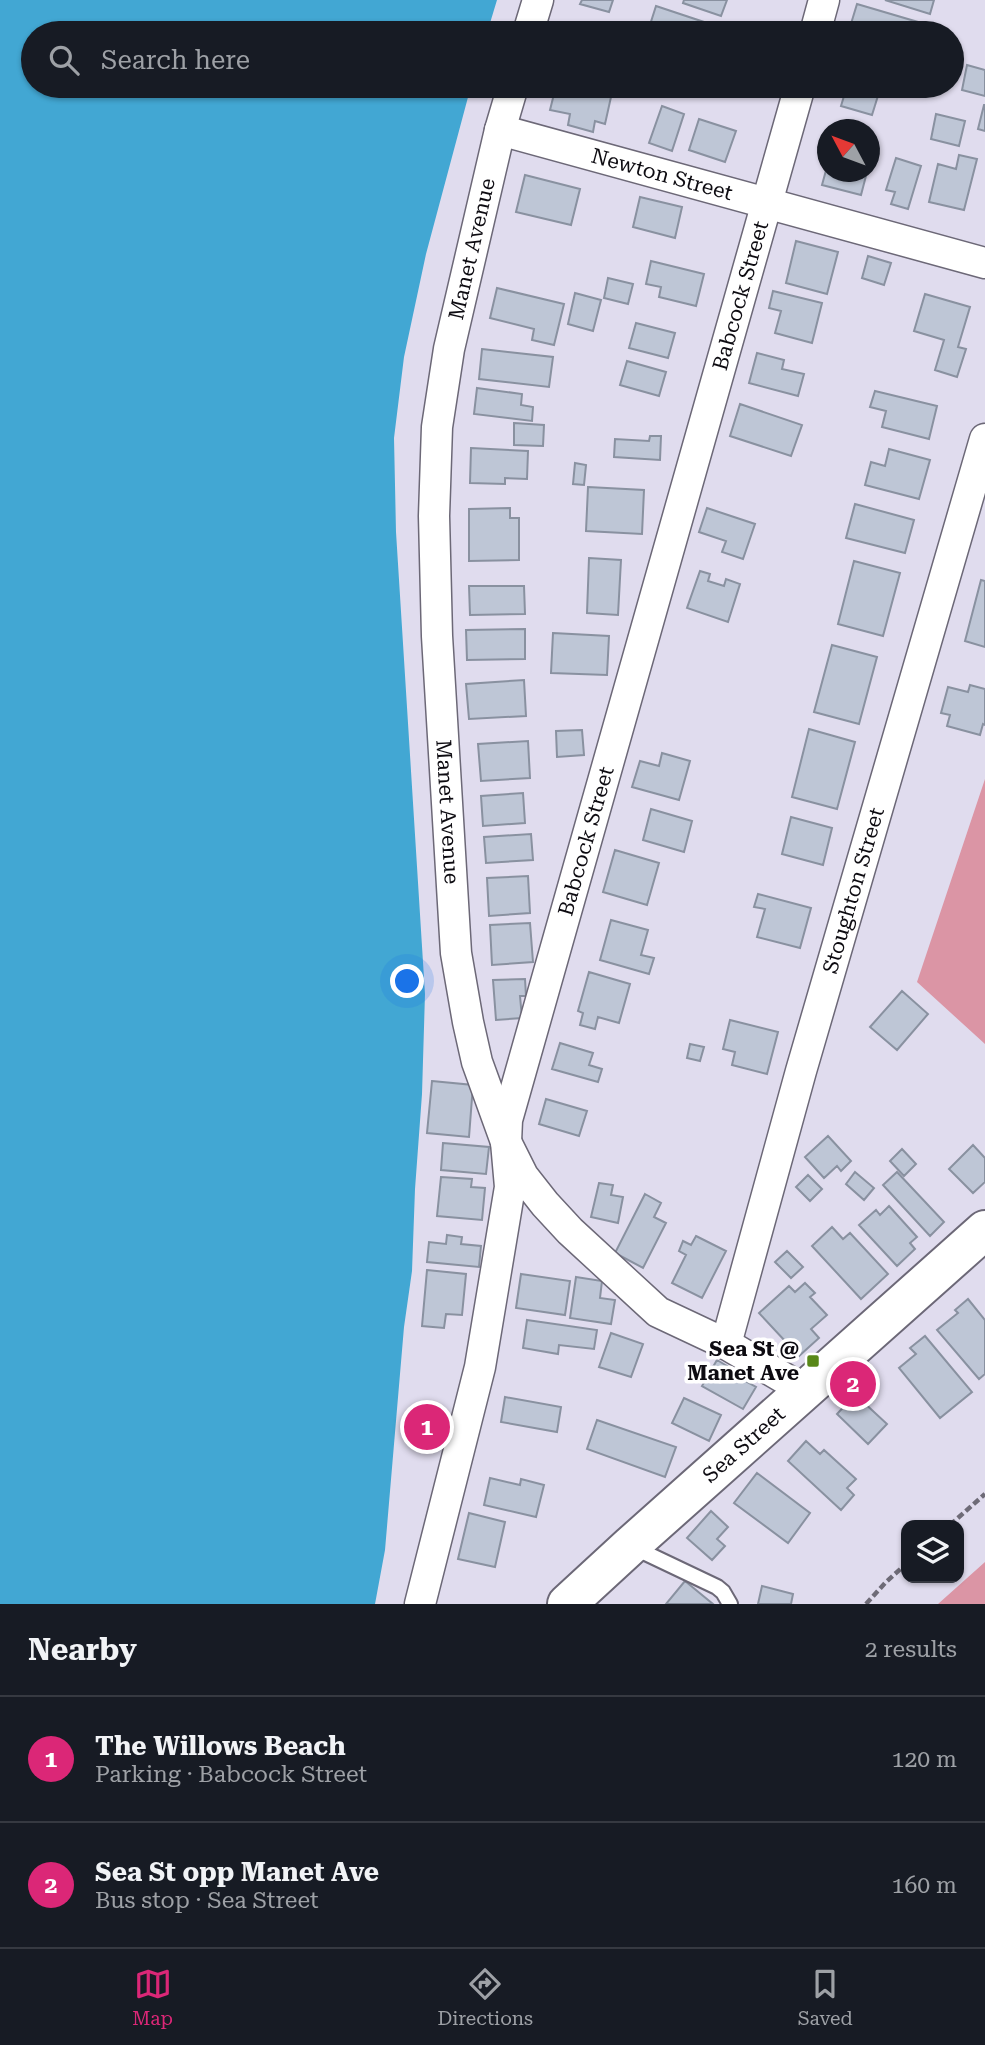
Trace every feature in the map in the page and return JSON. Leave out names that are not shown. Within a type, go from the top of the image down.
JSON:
[{"type":"main road","name":"Sea Street","points":[[567,1604],[985,1230]]},
{"type":"street","points":[[532,21],[538,0]]},
{"type":"street","points":[[818,21],[824,0]]},
{"type":"street","name":"Manet Avenue","points":[[510,98],[449,349],[438,427],[434,516],[437,636],[456,953],[477,1062],[506,1142],[523,1176],[570,1231],[658,1312],[726,1344],[806,1391]]},
{"type":"street","name":"Babcock Street","points":[[420,1604],[480,1367],[510,1187],[507,1120],[797,98]]},
{"type":"street","name":"Newton Street","points":[[500,131],[985,263]]},
{"type":"street","name":"Stoughton Street","points":[[726,1344],[808,1047],[985,439]]},
{"type":"lane","points":[[630,1545],[717,1587],[730,1604]]},
{"type":"path","points":[[956,1520],[985,1494]]},
{"type":"path","points":[[866,1604],[901,1568]]},
{"type":"shaded area","points":[[985,779],[985,1044],[917,982]]},
{"type":"shaded area","points":[[985,1562],[985,1604],[938,1604],[964,1583]]},
{"type":"water","points":[[0,0],[497,0],[491,21],[21,21],[21,98],[468,98],[426,254],[404,357],[394,438],[396,532],[425,994],[412,1271],[404,1327],[385,1550],[375,1604],[0,1604]]},
{"type":"building","points":[[582,0],[613,0],[609,12],[580,4]]},
{"type":"building","points":[[684,0],[727,0],[721,16],[683,3]]},
{"type":"building","points":[[885,0],[934,0],[930,14]]},
{"type":"building","points":[[857,4],[915,21],[852,21]]},
{"type":"building","points":[[656,6],[701,21],[651,21]]},
{"type":"building","points":[[967,65],[985,70],[985,96],[964,91]]},
{"type":"building","points":[[553,98],[611,98],[605,124],[595,121],[593,132],[568,125],[570,114],[550,110]]},
{"type":"building","points":[[843,98],[877,98],[872,115],[841,106]]},
{"type":"building","points":[[985,105],[985,131],[978,129]]},
{"type":"building","points":[[662,106],[684,114],[672,151],[649,143]]},
{"type":"building","points":[[936,114],[965,121],[959,146],[931,139]]},
{"type":"building","points":[[699,119],[736,131],[725,162],[689,150]]},
{"type":"building","points":[[959,155],[977,159],[964,210],[929,202],[938,164],[956,169]]},
{"type":"building","points":[[896,158],[921,166],[908,209],[891,204],[895,192],[886,190]]},
{"type":"building","points":[[525,175],[580,189],[571,225],[516,212]]},
{"type":"building","points":[[823,182],[864,182],[861,195],[822,185]]},
{"type":"building","points":[[640,197],[682,207],[675,238],[633,227]]},
{"type":"building","points":[[796,241],[838,252],[827,294],[786,283]]},
{"type":"building","points":[[868,256],[891,263],[884,285],[862,278]]},
{"type":"building","points":[[651,261],[704,274],[696,306],[659,297],[661,287],[646,284]]},
{"type":"building","points":[[608,278],[633,284],[628,304],[604,298]]},
{"type":"building","points":[[497,288],[564,304],[554,345],[532,340],[534,329],[490,318]]},
{"type":"building","points":[[773,291],[822,303],[812,343],[775,333],[781,311],[769,308]]},
{"type":"building","points":[[575,293],[601,300],[593,331],[568,324]]},
{"type":"building","points":[[925,294],[970,307],[958,347],[966,349],[957,377],[935,370],[944,340],[914,331]]},
{"type":"building","points":[[636,323],[675,333],[668,358],[629,348]]},
{"type":"building","points":[[482,349],[553,357],[549,387],[479,379]]},
{"type":"building","points":[[757,353],[784,360],[782,369],[804,374],[798,396],[749,383]]},
{"type":"building","points":[[627,361],[666,372],[659,396],[620,385]]},
{"type":"building","points":[[477,388],[522,394],[521,405],[533,407],[532,421],[474,414]]},
{"type":"building","points":[[875,391],[937,406],[929,439],[882,427],[886,411],[870,407]]},
{"type":"building","points":[[740,404],[802,425],[791,456],[730,436]]},
{"type":"building","points":[[514,423],[544,425],[543,446],[514,445]]},
{"type":"building","points":[[650,436],[661,436],[660,460],[614,457],[615,439],[649,441]]},
{"type":"building","points":[[471,448],[528,451],[527,479],[505,478],[505,484],[470,483]]},
{"type":"building","points":[[889,449],[930,460],[919,499],[865,485],[871,462],[885,466]]},
{"type":"building","points":[[575,463],[586,465],[584,485],[573,484]]},
{"type":"building","points":[[588,487],[644,490],[642,534],[586,531]]},
{"type":"building","points":[[855,504],[914,520],[905,553],[846,538]]},
{"type":"building","points":[[510,508],[510,518],[519,518],[519,560],[469,561],[469,509]]},
{"type":"building","points":[[707,508],[755,524],[743,559],[722,552],[726,541],[699,532]]},
{"type":"building","points":[[589,558],[621,560],[618,615],[587,613]]},
{"type":"building","points":[[854,561],[900,573],[883,636],[838,624]]},
{"type":"building","points":[[700,571],[710,574],[708,581],[724,586],[726,579],[740,584],[728,622],[687,608]]},
{"type":"building","points":[[981,580],[985,581],[985,647],[965,641]]},
{"type":"building","points":[[469,586],[524,586],[525,614],[470,615]]},
{"type":"building","points":[[525,629],[525,659],[467,660],[466,630]]},
{"type":"building","points":[[553,633],[609,636],[607,675],[551,673]]},
{"type":"building","points":[[832,645],[877,657],[859,724],[814,712]]},
{"type":"building","points":[[524,680],[526,716],[469,719],[466,684]]},
{"type":"building","points":[[970,685],[985,689],[985,725],[983,724],[980,735],[947,726],[950,715],[941,713],[948,687],[968,692]]},
{"type":"building","points":[[809,729],[855,742],[837,809],[792,797]]},
{"type":"building","points":[[582,730],[584,755],[557,757],[556,731]]},
{"type":"building","points":[[528,741],[530,778],[481,781],[478,744]]},
{"type":"building","points":[[662,753],[690,761],[679,800],[632,787],[640,761],[659,766]]},
{"type":"building","points":[[523,793],[525,823],[483,826],[481,796]]},
{"type":"building","points":[[651,809],[692,821],[684,852],[643,840]]},
{"type":"building","points":[[791,817],[832,828],[823,865],[782,854]]},
{"type":"building","points":[[531,834],[533,860],[486,863],[484,837]]},
{"type":"building","points":[[615,850],[659,863],[647,905],[603,892]]},
{"type":"building","points":[[528,876],[530,913],[489,916],[487,878]]},
{"type":"building","points":[[758,894],[811,908],[800,948],[757,937],[765,909],[754,907]]},
{"type":"building","points":[[611,920],[648,930],[641,955],[654,958],[649,974],[600,960]]},
{"type":"building","points":[[530,923],[533,962],[492,965],[490,925]]},
{"type":"building","points":[[589,972],[630,984],[619,1023],[598,1017],[595,1029],[580,1025],[583,1013],[578,1011]]},
{"type":"building","points":[[525,979],[526,996],[520,996],[522,1018],[496,1020],[493,980]]},
{"type":"building","points":[[902,991],[928,1014],[897,1050],[870,1027]]},
{"type":"building","points":[[730,1020],[778,1032],[767,1074],[732,1065],[735,1052],[723,1049]]},
{"type":"building","points":[[560,1043],[593,1053],[589,1065],[602,1069],[598,1082],[552,1069]]},
{"type":"building","points":[[690,1044],[704,1047],[700,1061],[687,1058]]},
{"type":"building","points":[[432,1081],[473,1085],[469,1137],[427,1133]]},
{"type":"building","points":[[546,1099],[587,1111],[579,1136],[539,1124]]},
{"type":"building","points":[[828,1136],[851,1161],[841,1171],[837,1166],[824,1178],[805,1157]]},
{"type":"building","points":[[443,1143],[489,1147],[486,1174],[441,1170]]},
{"type":"building","points":[[973,1145],[985,1158],[985,1182],[973,1193],[949,1169]]},
{"type":"building","points":[[902,1149],[916,1164],[904,1176],[890,1161]]},
{"type":"building","points":[[855,1172],[874,1188],[864,1200],[846,1184]]},
{"type":"building","points":[[897,1172],[944,1222],[930,1236],[883,1185]]},
{"type":"building","points":[[808,1175],[822,1189],[810,1201],[796,1187]]},
{"type":"building","points":[[441,1177],[472,1179],[471,1187],[485,1188],[482,1220],[437,1216]]},
{"type":"building","points":[[599,1183],[613,1185],[611,1195],[623,1197],[618,1223],[591,1217]]},
{"type":"building","points":[[645,1194],[661,1203],[654,1217],[666,1223],[643,1268],[615,1253]]},
{"type":"building","points":[[889,1206],[917,1237],[910,1243],[915,1249],[897,1266],[859,1225],[876,1210],[880,1215]]},
{"type":"building","points":[[832,1227],[843,1239],[850,1233],[888,1274],[861,1299],[812,1246]]},
{"type":"building","points":[[447,1235],[462,1237],[461,1244],[481,1246],[479,1267],[427,1262],[429,1242],[446,1244]]},
{"type":"building","points":[[696,1236],[726,1251],[702,1298],[672,1283],[686,1255],[679,1251],[683,1241],[691,1245]]},
{"type":"building","points":[[787,1251],[803,1267],[791,1278],[775,1262]]},
{"type":"building","points":[[427,1270],[466,1274],[462,1315],[446,1314],[444,1328],[422,1326]]},
{"type":"building","points":[[521,1274],[570,1281],[565,1315],[516,1308]]},
{"type":"building","points":[[576,1277],[602,1281],[600,1298],[615,1300],[611,1324],[570,1318]]},
{"type":"building","points":[[805,1283],[815,1293],[810,1297],[827,1315],[811,1329],[819,1338],[799,1356],[759,1313],[789,1286],[795,1292]]},
{"type":"building","points":[[968,1299],[985,1320],[985,1374],[979,1379],[937,1330],[958,1313],[955,1310]]},
{"type":"building","points":[[527,1320],[597,1330],[594,1349],[559,1345],[558,1354],[523,1348]]},
{"type":"building","points":[[611,1333],[643,1344],[631,1377],[599,1367]]},
{"type":"building","points":[[925,1336],[972,1392],[940,1418],[899,1368],[916,1354],[910,1348]]},
{"type":"building","points":[[717,1360],[749,1379],[747,1382],[756,1387],[743,1409],[702,1386]]},
{"type":"building","points":[[505,1397],[561,1407],[557,1432],[501,1422]]},
{"type":"building","points":[[684,1398],[721,1415],[709,1441],[672,1423]]},
{"type":"building","points":[[852,1398],[857,1404],[861,1400],[887,1424],[868,1444],[837,1414]]},
{"type":"building","points":[[597,1420],[676,1447],[665,1477],[587,1449]]},
{"type":"building","points":[[806,1441],[820,1454],[824,1450],[856,1479],[847,1488],[854,1495],[841,1510],[788,1461]]},
{"type":"building","points":[[757,1473],[810,1513],[788,1543],[734,1503]]},
{"type":"building","points":[[490,1478],[520,1485],[521,1479],[544,1485],[536,1517],[484,1505]]},
{"type":"building","points":[[711,1511],[728,1527],[717,1539],[725,1546],[712,1560],[687,1538]]},
{"type":"building","points":[[469,1513],[505,1522],[495,1567],[458,1559]]},
{"type":"building","points":[[685,1581],[713,1604],[666,1604]]},
{"type":"building","points":[[762,1586],[793,1594],[791,1604],[758,1604]]},
{"type":"place","name":"Sea St @ Manet Ave","points":[[813,1361]]},
{"type":"place","name":"Sea St opp Manet Ave","points":[[853,1384]]},
{"type":"place","name":"The Willows Beach","points":[[427,1427]]}]
